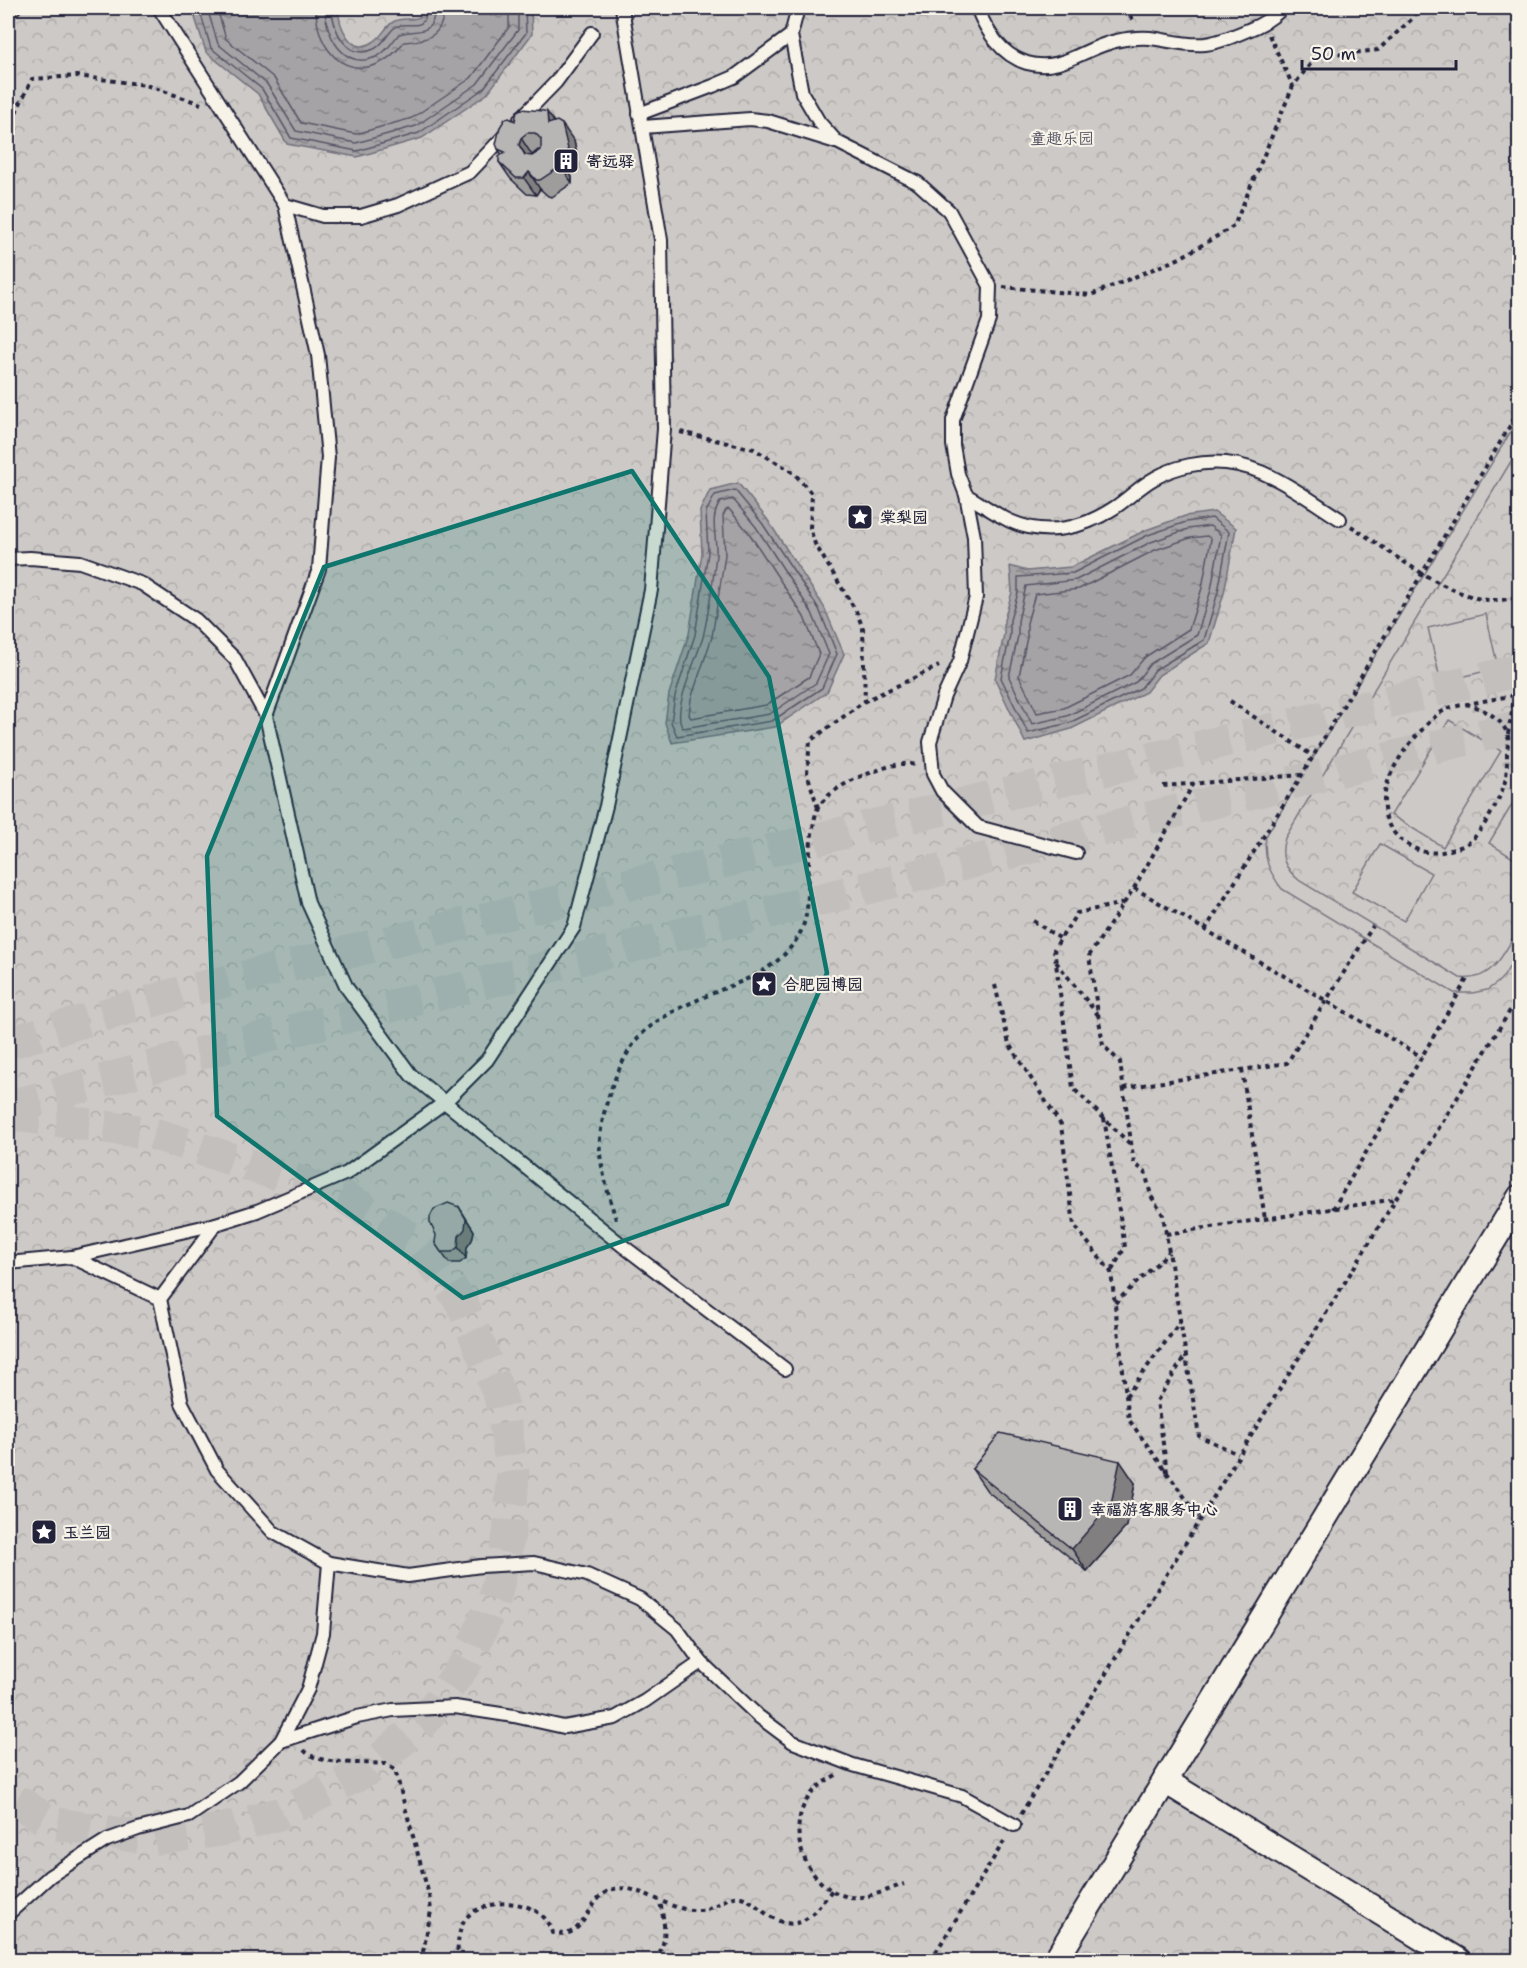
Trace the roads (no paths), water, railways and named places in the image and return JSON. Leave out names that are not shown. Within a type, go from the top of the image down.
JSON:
[{"type":"street","points":[[1056,1960],[1520,1197]]},
{"type":"street","points":[[1165,1781],[1458,1960]]},
{"type":"lane","points":[[8,10],[14,8]]},
{"type":"lane","points":[[159,8],[285,205],[318,355],[328,457],[319,569],[266,716]]},
{"type":"lane","points":[[8,1263],[72,1257],[216,1224],[256,1211],[347,1173],[445,1102],[487,1060],[574,927],[606,806],[651,590],[664,429],[661,240],[622,8]]},
{"type":"lane","points":[[798,8],[791,35],[802,93],[819,122],[837,142]]},
{"type":"lane","points":[[977,8],[990,34],[1008,56],[1029,63],[1053,66],[1109,43],[1148,37],[1176,43],[1204,44],[1229,38],[1263,24],[1282,8]]},
{"type":"lane","points":[[285,205],[323,216],[361,216],[398,205],[470,172],[556,82],[592,33]]},
{"type":"lane","points":[[639,114],[734,77],[791,35]]},
{"type":"lane","points":[[643,127],[750,119],[768,121],[837,142],[918,183],[949,211],[990,286],[989,320],[953,420],[952,445],[958,474],[966,495],[974,537],[976,597],[960,661],[944,696],[930,742],[933,774],[942,792],[978,828],[1076,853]]},
{"type":"lane","points":[[966,495],[1009,521],[1038,529],[1059,530],[1089,522],[1114,508],[1153,479],[1173,469],[1205,463],[1226,463],[1264,473],[1299,492],[1340,519]]},
{"type":"lane","points":[[8,560],[30,558],[80,562],[142,584],[196,620],[235,659],[266,716],[308,903],[347,988],[411,1075],[623,1246],[785,1369]]},
{"type":"lane","points":[[216,1224],[160,1299],[182,1402],[217,1470],[273,1532],[329,1563],[408,1576],[481,1566],[534,1563],[587,1575],[640,1599],[677,1629],[701,1662],[758,1716],[793,1742],[853,1765],[962,1796],[1014,1825]]},
{"type":"lane","points":[[72,1257],[160,1299]]},
{"type":"lane","points":[[8,1914],[50,1876],[107,1840],[138,1829],[189,1816],[239,1782],[281,1741],[308,1689],[323,1633],[329,1563]]},
{"type":"lane","points":[[281,1741],[357,1718],[393,1710],[455,1707],[564,1727],[615,1718],[645,1701],[701,1662]]},
{"type":"water","points":[[192,8],[338,8],[347,37],[358,45],[365,46],[376,40],[393,22],[420,17],[422,8],[531,8],[532,34],[487,94],[422,138],[357,157],[287,144],[258,94],[206,52]]},
{"type":"water","points":[[738,483],[767,519],[824,607],[844,654],[827,692],[775,727],[672,743],[665,723],[669,694],[689,634],[702,553],[700,511],[710,490]]},
{"type":"water","points":[[1214,512],[1236,528],[1224,593],[1209,643],[1159,675],[1146,692],[1071,729],[1025,742],[995,679],[1004,634],[1004,620],[1012,592],[1010,566],[1027,571],[1071,567],[1146,530],[1185,516]]},
{"type":"tunnel","points":[[8,1043],[190,990],[1520,670]]},
{"type":"tunnel","points":[[8,1107],[205,1052],[1520,726]]},
{"type":"tunnel","points":[[8,1114],[152,1133],[343,1196],[417,1242],[462,1303],[501,1399],[513,1474],[509,1535],[495,1597],[467,1661],[425,1720],[368,1770],[279,1814],[221,1830],[153,1839],[51,1823],[8,1795]]},
{"type":"place","name":"寄远驿","points":[[566,161]]},
{"type":"place","name":"棠梨园","points":[[860,517]]},
{"type":"place","name":"合肥园博园","points":[[764,984]]},
{"type":"place","name":"幸福游客服务中心","points":[[1070,1509]]},
{"type":"place","name":"玉兰园","points":[[44,1532]]},
{"type":"park label","name":"童趣乐园","points":[[1062,138]]}]
